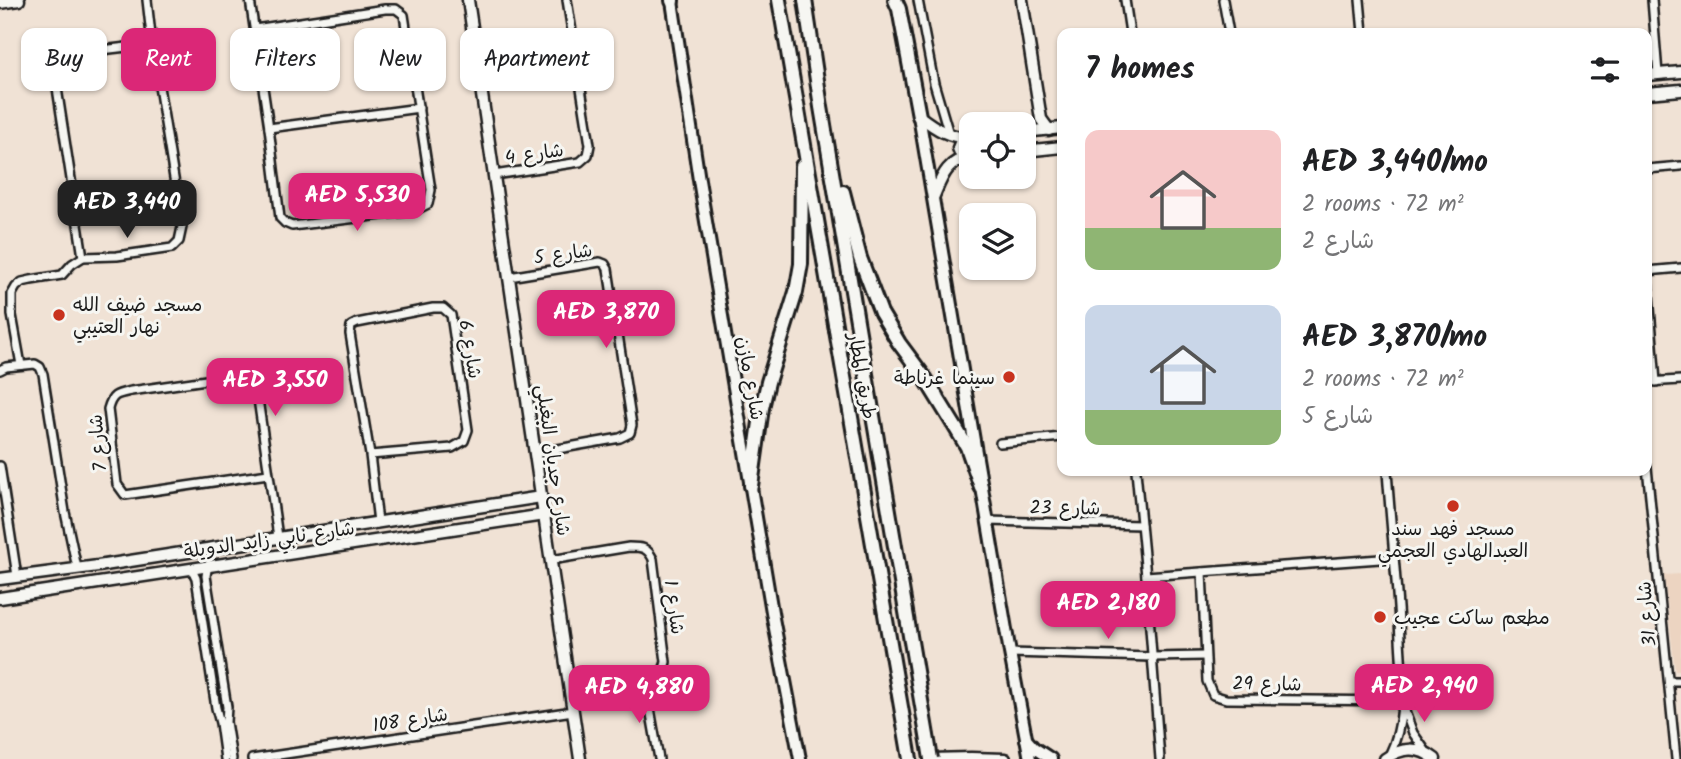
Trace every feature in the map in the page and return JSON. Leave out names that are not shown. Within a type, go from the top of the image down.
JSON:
[{"type":"highway","name":"طريق المطار","points":[[779,0],[910,759]]},
{"type":"highway","name":"طريق المطار","points":[[805,0],[931,759]]},
{"type":"highway","points":[[895,0],[919,116]]},
{"type":"highway","points":[[821,107],[860,258],[874,299],[889,327],[925,378],[967,447],[981,487]]},
{"type":"highway","points":[[751,486],[762,408],[796,292],[801,264],[800,192],[803,142]]},
{"type":"main road","name":"شارع مازن","points":[[672,0],[697,166],[800,759]]},
{"type":"main road","points":[[919,116],[1030,759]]},
{"type":"main road","points":[[1026,739],[1051,759]]},
{"type":"street","points":[[0,3],[19,0]]},
{"type":"street","points":[[147,0],[150,28]]},
{"type":"street","points":[[250,0],[255,28]]},
{"type":"street","name":"شارع جديان البغيلي","points":[[468,0],[580,759]]},
{"type":"street","name":"شارع 4","points":[[494,175],[580,162],[587,155],[590,145],[567,0]]},
{"type":"street","points":[[918,0],[934,83],[949,135]]},
{"type":"street","points":[[1022,0],[1041,119],[1049,130]]},
{"type":"street","points":[[1125,0],[1129,28]]},
{"type":"street","points":[[1223,0],[1228,28]]},
{"type":"street","points":[[1360,0],[1363,28]]},
{"type":"street","points":[[1652,0],[1658,74]]},
{"type":"street","points":[[262,28],[385,9],[396,9],[404,15],[431,190],[428,204],[414,211],[292,226],[285,223],[280,218],[264,91]]},
{"type":"street","points":[[83,257],[55,75],[60,59],[85,51],[121,47]]},
{"type":"street","points":[[1652,49],[1656,49]]},
{"type":"street","points":[[1652,75],[1681,72]]},
{"type":"street","points":[[1652,93],[1681,90]]},
{"type":"street","points":[[20,365],[12,315],[12,294],[22,282],[62,275],[83,257],[117,256],[172,248],[179,242],[182,227],[160,91]]},
{"type":"street","points":[[270,128],[419,108]]},
{"type":"street","points":[[919,116],[936,129],[959,137]]},
{"type":"street","points":[[1036,124],[1041,119]]},
{"type":"street","points":[[1036,131],[1057,129]]},
{"type":"street","points":[[1036,150],[1057,148]]},
{"type":"street","points":[[933,198],[949,166],[959,162]]},
{"type":"street","points":[[1652,169],[1681,166]]},
{"type":"street","name":"شارع 5","points":[[509,277],[600,261],[605,264],[608,269],[632,425],[630,433],[620,438],[535,453]]},
{"type":"street","points":[[1652,271],[1681,268]]},
{"type":"street","name":"شارع 6","points":[[370,455],[452,448],[464,441],[467,430],[450,315],[443,309],[433,308],[351,326],[378,522]]},
{"type":"street","points":[[0,317],[12,315]]},
{"type":"street","points":[[1652,333],[1656,382]]},
{"type":"street","points":[[0,370],[34,363],[40,367],[43,374],[76,568],[84,570],[88,576],[87,581],[81,585]]},
{"type":"street","name":"شارع 7","points":[[268,474],[125,495],[117,484],[108,409],[111,400],[117,394],[131,391],[240,375],[249,376],[256,385],[278,537]]},
{"type":"street","points":[[1652,382],[1681,380]]},
{"type":"street","points":[[1000,443],[1057,437]]},
{"type":"street","points":[[0,466],[3,512],[17,576]]},
{"type":"street","points":[[1136,476],[1160,759]]},
{"type":"street","points":[[1386,758],[1399,730],[1403,703],[1398,592],[1387,476]]},
{"type":"street","name":"شارع 31","points":[[1648,476],[1676,759]]},
{"type":"street","name":"شارع نابي زايد الدويلة","points":[[0,579],[541,497]]},
{"type":"street","points":[[462,509],[459,517],[464,527]]},
{"type":"street","points":[[439,512],[446,519],[444,528],[440,531]]},
{"type":"street","name":"شارع نابي زايد الدويلة","points":[[0,598],[544,515]]},
{"type":"street","name":"شارع 23","points":[[987,521],[1141,525]]},
{"type":"street","name":"شارع 1","points":[[551,560],[629,547],[641,547],[649,551],[653,559],[666,662],[657,679],[646,686],[659,759]]},
{"type":"street","points":[[1146,576],[1394,558]]},
{"type":"street","points":[[107,564],[101,568],[99,576],[111,581]]},
{"type":"street","points":[[210,565],[206,576],[227,707],[226,722],[232,759]]},
{"type":"street","points":[[191,568],[196,578],[225,759]]},
{"type":"street","name":"شارع 29","points":[[1202,572],[1207,681],[1213,695],[1226,699],[1403,703]]},
{"type":"street","points":[[201,607],[211,606]]},
{"type":"street","points":[[1010,653],[1205,656]]},
{"type":"street","points":[[1669,681],[1681,681]]},
{"type":"street","points":[[1403,703],[1413,733],[1431,756]]},
{"type":"street","points":[[216,708],[227,707]]},
{"type":"street","name":"شارع 108","points":[[252,759],[573,711]]},
{"type":"street","points":[[1386,758],[1412,749],[1431,756]]},
{"type":"street","points":[[931,759],[1005,759]]},
{"type":"shaded area","points":[[1681,574],[1681,670],[1675,670],[1664,575]]},
{"type":"place","name":"مسجد ضيف الله نهار العتيبي","points":[[59,315]]},
{"type":"place","name":"سينما غرناطة","points":[[1009,377]]},
{"type":"place","name":"مسجد فهد سند العبدالهادي العجمي","points":[[1453,506]]},
{"type":"place","name":"مطعم ساكت عجيب","points":[[1380,617]]}]
